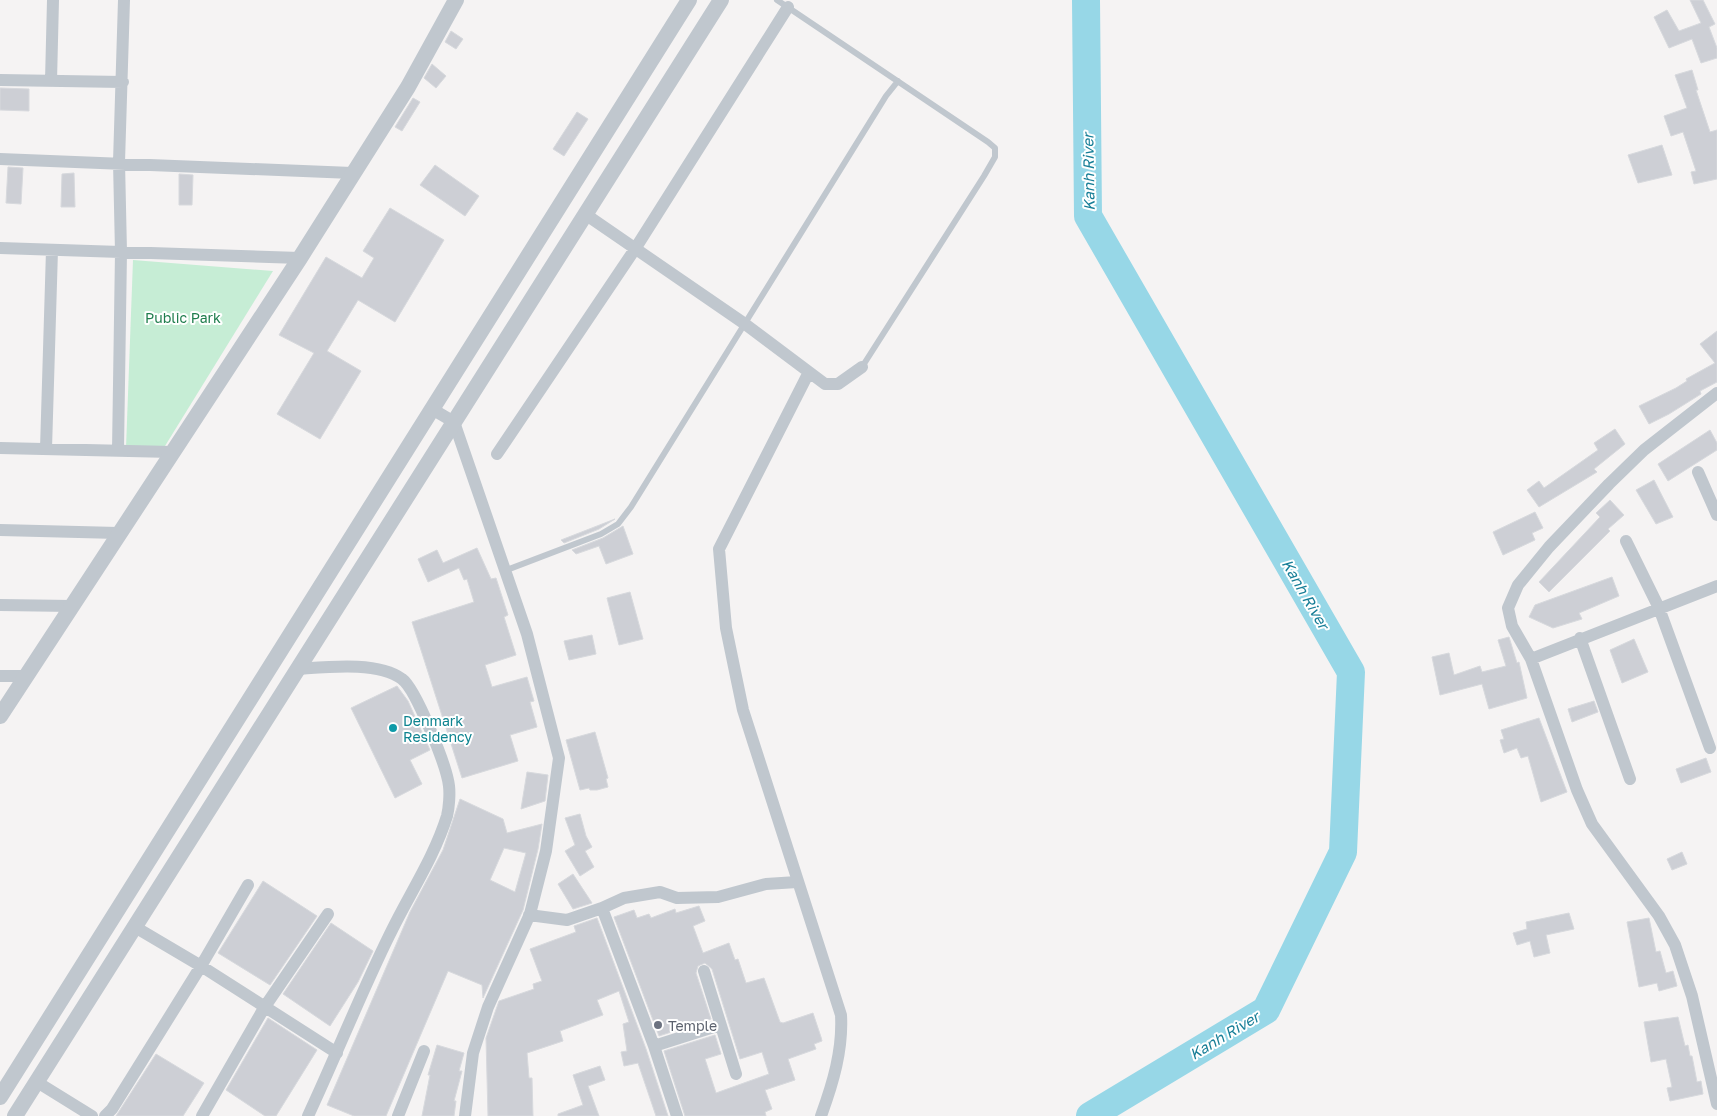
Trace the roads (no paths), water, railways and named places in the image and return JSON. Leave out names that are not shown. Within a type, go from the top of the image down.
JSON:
[{"type":"street","points":[[51,81],[53,0]]},
{"type":"street","points":[[118,450],[121,252],[119,162],[123,82],[124,0]]},
{"type":"street","points":[[0,716],[118,533],[300,258],[408,87],[456,0]]},
{"type":"street","points":[[0,1097],[689,0]]},
{"type":"street","points":[[15,1116],[721,0]]},
{"type":"street","points":[[497,454],[635,249],[782,4]]},
{"type":"street","points":[[0,80],[123,82]]},
{"type":"street","points":[[0,159],[119,162],[352,173]]},
{"type":"street","points":[[585,214],[745,324],[825,384],[838,384],[862,367]]},
{"type":"street","points":[[0,248],[300,258]]},
{"type":"street","points":[[46,449],[52,250]]},
{"type":"street","points":[[809,372],[719,549],[726,628],[743,710],[841,1015],[842,1034],[835,1080],[821,1116]]},
{"type":"street","points":[[1717,393],[1644,450],[1609,484],[1549,547],[1518,586],[1508,608],[1512,626],[1531,659],[1577,790],[1592,824],[1659,916],[1675,945],[1692,996],[1717,1104]]},
{"type":"street","points":[[432,409],[454,422],[527,634],[559,758],[546,851],[529,915],[488,1007],[473,1053],[465,1116]]},
{"type":"street","points":[[0,448],[172,452]]},
{"type":"street","points":[[1698,472],[1717,515]]},
{"type":"street","points":[[0,530],[118,533]]},
{"type":"street","points":[[1626,541],[1658,608],[1710,748]]},
{"type":"street","points":[[1531,659],[1580,638],[1717,586]]},
{"type":"street","points":[[0,605],[72,606]]},
{"type":"street","points":[[1580,638],[1630,779]]},
{"type":"street","points":[[298,668],[344,666],[380,670],[403,679],[416,698],[444,764],[449,786],[447,815],[430,856],[389,936],[308,1116]]},
{"type":"street","points":[[0,676],[26,676]]},
{"type":"street","points":[[529,915],[567,920],[624,898],[660,892],[677,898],[718,897],[766,884],[797,882]]},
{"type":"street","points":[[105,1116],[112,1109],[201,966],[248,885]]},
{"type":"street","points":[[602,908],[654,1046],[677,1116]]},
{"type":"street","points":[[202,1116],[264,1008],[328,914]]},
{"type":"street","points":[[135,927],[201,966],[337,1053]]},
{"type":"street","points":[[704,971],[736,1074]]},
{"type":"street","points":[[654,1046],[720,1025]]},
{"type":"street","points":[[398,1116],[424,1051]]},
{"type":"street","points":[[37,1082],[92,1116]]},
{"type":"lane","points":[[782,4],[988,142],[994,148],[995,157],[862,367]]},
{"type":"lane","points":[[504,571],[600,534],[618,524],[631,507],[886,96],[898,81]]},
{"type":"waterway","name":"Kanh River","points":[[1086,0],[1088,216],[1351,672],[1343,852],[1266,1010],[1090,1116]]},
{"type":"place","name":"Denmark Residency","points":[[393,728]]},
{"type":"place","name":"Temple","points":[[658,1025]]},
{"type":"park label","name":"Public Park","points":[[183,317]]}]
